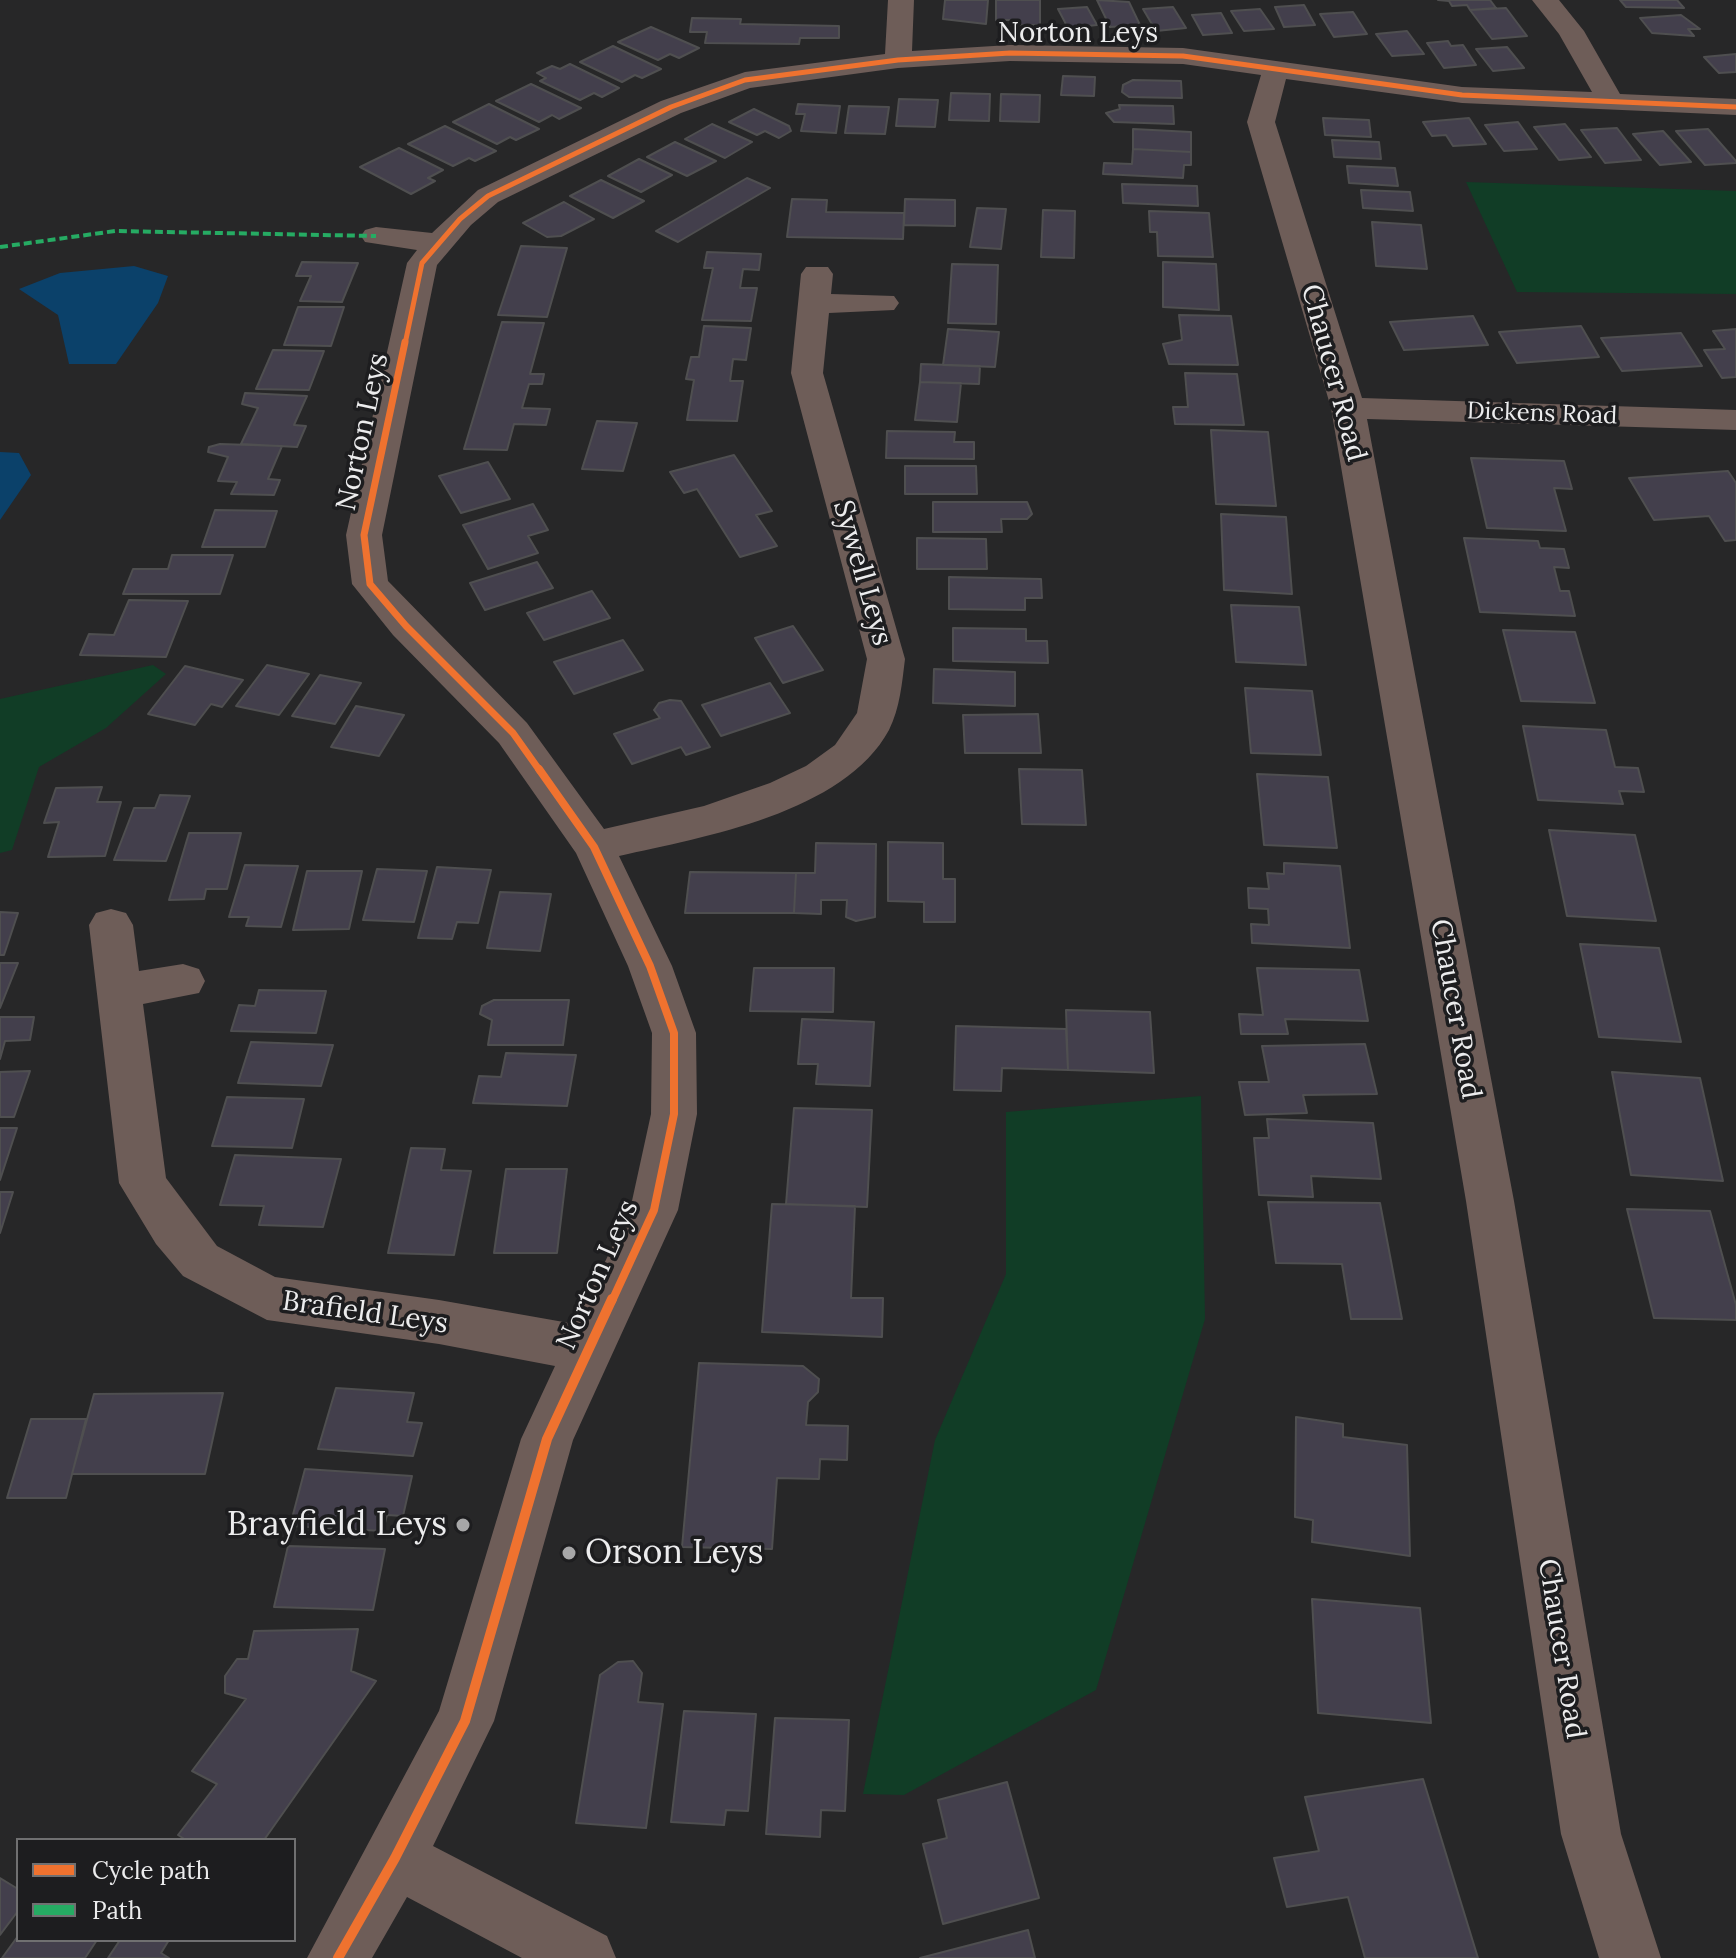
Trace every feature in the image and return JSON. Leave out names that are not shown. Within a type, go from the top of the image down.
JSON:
[{"type":"street","points":[[898,60],[901,0]]},
{"type":"street","points":[[1545,0],[1571,31],[1612,104]]},
{"type":"street","name":"Norton Leys","points":[[338,1958],[395,1858],[465,1721],[547,1439],[654,1210],[674,1114],[674,1033],[650,966],[594,847],[513,733],[406,626],[370,584],[364,535],[422,263],[460,219],[488,196],[671,107],[745,80],[898,60],[1010,53],[1183,56],[1462,95],[1612,104],[1736,107]]},
{"type":"street","name":"Chaucer Road","points":[[1278,69],[1271,81],[1261,122],[1348,408],[1487,1186],[1591,1834],[1630,1958]]},
{"type":"street","points":[[376,236],[439,243]]},
{"type":"street","name":"Sywell Leys","points":[[594,847],[772,800],[828,772],[868,732],[881,698],[886,659],[807,373],[816,289],[883,303]]},
{"type":"street","name":"Dickens Road","points":[[1348,408],[1736,420]]},
{"type":"street","name":"Brafield Leys","points":[[111,925],[143,1183],[173,1229],[200,1261],[267,1298],[439,1322],[589,1349]]},
{"type":"street","points":[[118,991],[183,981]]},
{"type":"street","points":[[395,1858],[585,1958]]},
{"type":"green space","points":[[1466,182],[1736,191],[1736,294],[1517,292]]},
{"type":"green space","points":[[153,665],[166,674],[106,728],[39,767],[12,850],[0,853],[0,699]]},
{"type":"green space","points":[[1201,1096],[1205,1319],[1096,1690],[904,1795],[863,1794],[935,1440],[1006,1274],[1006,1112]]},
{"type":"water","points":[[134,266],[168,276],[158,303],[116,364],[69,364],[58,315],[19,289],[60,273]]},
{"type":"water","points":[[0,452],[19,453],[31,475],[0,520]]},
{"type":"building","points":[[945,0],[988,0],[986,24],[943,19]]},
{"type":"building","points":[[996,0],[1040,0],[1040,25],[1013,25],[1013,20],[996,20]]},
{"type":"building","points":[[1097,0],[1129,2],[1140,25],[1110,27]]},
{"type":"building","points":[[1438,0],[1490,0],[1496,8],[1470,10],[1467,5],[1452,6],[1449,1]]},
{"type":"building","points":[[1620,0],[1677,0],[1684,8],[1626,7]]},
{"type":"building","points":[[1304,5],[1315,25],[1284,27],[1275,7]]},
{"type":"building","points":[[1087,7],[1097,25],[1068,28],[1058,9]]},
{"type":"building","points":[[1173,7],[1186,28],[1156,31],[1143,9]]},
{"type":"building","points":[[1506,8],[1527,36],[1492,39],[1470,10]]},
{"type":"building","points":[[1260,9],[1274,29],[1244,31],[1231,11]]},
{"type":"building","points":[[1353,12],[1367,34],[1334,37],[1320,14]]},
{"type":"building","points":[[1221,13],[1232,33],[1203,35],[1192,15]]},
{"type":"building","points":[[1681,15],[1700,29],[1688,29],[1694,36],[1652,33],[1640,18]]},
{"type":"building","points":[[692,18],[741,19],[740,24],[839,26],[839,38],[800,38],[799,44],[705,43],[707,32],[690,32]]},
{"type":"building","points":[[651,27],[699,48],[679,58],[670,54],[658,60],[618,42]]},
{"type":"building","points":[[1407,31],[1424,54],[1392,56],[1376,34]]},
{"type":"building","points":[[1448,41],[1451,46],[1463,45],[1476,65],[1444,68],[1427,43]]},
{"type":"building","points":[[613,46],[661,69],[642,78],[635,75],[622,82],[580,62]]},
{"type":"building","points":[[1507,47],[1524,68],[1493,71],[1476,49]]},
{"type":"building","points":[[1736,54],[1736,72],[1719,73],[1704,57]]},
{"type":"building","points":[[570,64],[619,88],[602,97],[594,93],[580,100],[540,81],[546,78],[537,73],[552,66],[560,69]]},
{"type":"building","points":[[1063,76],[1095,77],[1094,96],[1061,95]]},
{"type":"building","points":[[1133,80],[1181,81],[1182,98],[1129,97],[1122,92],[1123,85]]},
{"type":"building","points":[[531,84],[581,108],[559,119],[552,115],[539,122],[496,101]]},
{"type":"building","points":[[951,93],[990,94],[989,121],[949,120]]},
{"type":"building","points":[[1001,94],[1040,95],[1039,122],[1000,121]]},
{"type":"building","points":[[899,99],[938,100],[935,127],[896,126]]},
{"type":"building","points":[[489,104],[539,129],[516,140],[510,137],[497,144],[453,122]]},
{"type":"building","points":[[798,104],[840,106],[836,133],[801,131],[805,114],[796,114]]},
{"type":"building","points":[[1119,105],[1173,106],[1174,124],[1114,122],[1106,113],[1120,109]]},
{"type":"building","points":[[849,106],[889,107],[885,134],[845,133]]},
{"type":"building","points":[[754,109],[789,126],[791,131],[779,138],[765,131],[757,135],[729,122]]},
{"type":"building","points":[[1323,118],[1369,120],[1371,137],[1325,135]]},
{"type":"building","points":[[1469,118],[1486,144],[1453,146],[1446,135],[1432,136],[1423,122]]},
{"type":"building","points":[[1518,122],[1537,149],[1504,151],[1485,125]]},
{"type":"building","points":[[712,124],[752,142],[725,158],[685,139]]},
{"type":"building","points":[[1565,124],[1591,157],[1559,160],[1534,127]]},
{"type":"building","points":[[445,126],[496,151],[475,161],[469,158],[453,166],[408,144]]},
{"type":"building","points":[[1617,128],[1641,160],[1605,163],[1581,130]]},
{"type":"building","points":[[1133,129],[1191,132],[1191,152],[1133,149]]},
{"type":"building","points":[[1708,129],[1736,163],[1705,165],[1676,131]]},
{"type":"building","points":[[1663,131],[1691,162],[1660,165],[1633,134]]},
{"type":"building","points":[[1332,140],[1379,142],[1381,159],[1334,157]]},
{"type":"building","points":[[675,142],[716,161],[687,176],[647,157]]},
{"type":"building","points":[[399,148],[443,170],[428,178],[435,181],[411,194],[360,167]]},
{"type":"building","points":[[1133,149],[1191,152],[1191,165],[1184,165],[1183,178],[1103,174],[1104,163],[1132,164]]},
{"type":"building","points":[[639,159],[672,175],[641,192],[608,176]]},
{"type":"building","points":[[1347,166],[1395,168],[1398,186],[1349,183]]},
{"type":"building","points":[[747,178],[770,188],[678,242],[656,231]]},
{"type":"building","points":[[601,180],[644,201],[613,218],[570,196]]},
{"type":"building","points":[[1122,184],[1197,186],[1198,206],[1123,203]]},
{"type":"building","points":[[1361,190],[1410,192],[1413,211],[1363,208]]},
{"type":"building","points":[[792,199],[827,200],[826,212],[904,213],[903,239],[787,237]]},
{"type":"building","points":[[905,199],[955,200],[955,226],[904,225]]},
{"type":"building","points":[[564,202],[594,219],[561,236],[547,237],[523,223]]},
{"type":"building","points":[[977,208],[1006,209],[1001,249],[970,247]]},
{"type":"building","points":[[1043,210],[1075,211],[1074,258],[1041,257]]},
{"type":"building","points":[[1149,211],[1209,213],[1213,257],[1158,256],[1157,232],[1150,232]]},
{"type":"building","points":[[1372,222],[1421,225],[1427,269],[1376,266]]},
{"type":"building","points":[[521,246],[567,248],[547,317],[498,315]]},
{"type":"building","points":[[707,252],[761,254],[759,270],[743,269],[740,288],[757,288],[751,321],[702,320],[713,268],[704,268]]},
{"type":"building","points":[[302,262],[358,263],[342,302],[300,301],[311,276],[296,276]]},
{"type":"building","points":[[1163,262],[1216,264],[1219,310],[1163,307]]},
{"type":"building","points":[[952,264],[998,265],[996,324],[948,323]]},
{"type":"building","points":[[298,307],[344,307],[331,346],[284,345]]},
{"type":"building","points":[[1179,315],[1231,316],[1238,365],[1169,364],[1163,344],[1182,340]]},
{"type":"building","points":[[1473,316],[1488,345],[1404,350],[1390,322]]},
{"type":"building","points":[[502,322],[544,323],[530,374],[544,374],[542,384],[529,384],[522,408],[550,409],[546,425],[514,424],[507,450],[464,449]]},
{"type":"building","points":[[704,326],[751,328],[746,360],[733,359],[730,381],[743,381],[737,421],[687,420],[694,380],[686,379],[691,357],[699,357]]},
{"type":"building","points":[[1581,326],[1599,357],[1517,363],[1499,332]]},
{"type":"building","points":[[948,329],[999,332],[995,367],[943,365]]},
{"type":"building","points":[[1736,329],[1736,377],[1722,378],[1704,350],[1725,349],[1713,331]]},
{"type":"building","points":[[1681,333],[1702,366],[1622,371],[1601,338]]},
{"type":"building","points":[[273,350],[324,351],[309,390],[256,389]]},
{"type":"building","points":[[921,364],[980,366],[979,384],[920,382]]},
{"type":"building","points":[[1185,373],[1237,374],[1244,425],[1175,424],[1173,407],[1188,407]]},
{"type":"building","points":[[920,382],[961,383],[957,422],[915,420]]},
{"type":"building","points":[[245,393],[307,396],[294,425],[306,426],[297,447],[241,444],[258,408],[242,404]]},
{"type":"building","points":[[597,421],[637,423],[623,471],[582,469]]},
{"type":"building","points":[[1211,430],[1268,432],[1276,506],[1216,504]]},
{"type":"building","points":[[887,431],[955,432],[954,442],[974,442],[974,459],[886,458]]},
{"type":"building","points":[[220,444],[282,446],[268,479],[280,480],[274,495],[231,494],[237,482],[218,481],[228,457],[208,452],[209,447]]},
{"type":"building","points":[[734,455],[772,511],[756,515],[777,546],[740,557],[697,489],[684,493],[670,472]]},
{"type":"building","points":[[1471,458],[1564,461],[1572,489],[1554,488],[1566,531],[1487,528]]},
{"type":"building","points":[[488,462],[510,499],[461,513],[439,476]]},
{"type":"building","points":[[905,466],[976,466],[977,494],[905,494]]},
{"type":"building","points":[[1728,471],[1736,483],[1736,540],[1725,541],[1709,516],[1654,520],[1629,478]]},
{"type":"building","points":[[933,502],[1027,502],[1032,514],[1027,519],[1001,519],[1002,532],[933,532]]},
{"type":"building","points":[[533,504],[548,530],[528,536],[538,553],[488,569],[463,525]]},
{"type":"building","points":[[215,510],[277,511],[265,547],[202,547]]},
{"type":"building","points":[[1221,514],[1286,517],[1292,594],[1224,590]]},
{"type":"building","points":[[917,538],[986,539],[987,569],[917,569]]},
{"type":"building","points":[[1464,538],[1538,541],[1540,548],[1564,549],[1569,568],[1554,567],[1560,591],[1569,591],[1575,616],[1480,612]]},
{"type":"building","points":[[172,555],[233,555],[220,594],[123,594],[133,569],[168,569]]},
{"type":"building","points":[[537,562],[553,588],[485,610],[470,583]]},
{"type":"building","points":[[949,577],[1041,579],[1042,598],[1025,598],[1025,610],[949,609]]},
{"type":"building","points":[[592,591],[610,618],[544,640],[527,613]]},
{"type":"building","points":[[129,600],[188,601],[166,657],[80,655],[89,634],[114,635]]},
{"type":"building","points":[[1231,605],[1299,607],[1306,665],[1236,662]]},
{"type":"building","points":[[793,626],[823,670],[783,683],[755,638]]},
{"type":"building","points":[[953,628],[1026,629],[1026,641],[1047,641],[1048,663],[953,661]]},
{"type":"building","points":[[1503,630],[1575,632],[1595,703],[1521,701]]},
{"type":"building","points":[[623,640],[643,670],[574,694],[554,662]]},
{"type":"building","points":[[267,665],[309,674],[279,715],[236,706]]},
{"type":"building","points":[[185,666],[243,680],[222,707],[211,704],[195,725],[148,714]]},
{"type":"building","points":[[934,669],[1015,672],[1015,706],[933,703]]},
{"type":"building","points":[[320,675],[361,683],[335,724],[292,716]]},
{"type":"building","points":[[770,683],[790,713],[721,736],[702,705]]},
{"type":"building","points":[[1245,688],[1312,691],[1321,755],[1251,753]]},
{"type":"building","points":[[681,701],[710,747],[686,755],[681,747],[632,764],[614,734],[660,718],[654,710],[659,703]]},
{"type":"building","points":[[356,706],[404,715],[379,756],[331,747]]},
{"type":"building","points":[[1038,714],[1041,753],[965,753],[963,715]]},
{"type":"building","points":[[1523,726],[1606,730],[1615,767],[1638,768],[1644,792],[1619,791],[1623,804],[1538,800]]},
{"type":"building","points":[[1019,769],[1082,770],[1086,825],[1022,824]]},
{"type":"building","points":[[1257,774],[1328,777],[1337,848],[1264,845]]},
{"type":"building","points":[[102,787],[97,802],[121,802],[105,856],[48,857],[59,822],[44,823],[56,788]]},
{"type":"building","points":[[160,795],[190,796],[166,861],[114,860],[134,808],[155,808]]},
{"type":"building","points":[[1549,830],[1635,835],[1656,921],[1567,916]]},
{"type":"building","points":[[189,833],[241,833],[227,889],[206,889],[204,899],[169,900]]},
{"type":"building","points":[[888,842],[943,843],[943,879],[955,879],[955,922],[924,922],[924,902],[888,901]]},
{"type":"building","points":[[816,843],[876,844],[875,917],[856,921],[846,917],[847,900],[821,900],[821,914],[794,913],[796,873],[815,873]]},
{"type":"building","points":[[1284,863],[1340,866],[1350,948],[1252,943],[1251,924],[1269,925],[1268,909],[1249,908],[1248,888],[1269,889],[1267,873],[1284,874]]},
{"type":"building","points":[[245,865],[298,866],[281,927],[246,926],[249,917],[229,917]]},
{"type":"building","points":[[437,867],[491,870],[478,923],[457,922],[452,939],[418,938]]},
{"type":"building","points":[[377,869],[427,871],[414,922],[363,920]]},
{"type":"building","points":[[307,871],[362,871],[349,929],[293,930]]},
{"type":"building","points":[[690,872],[796,873],[794,913],[685,913]]},
{"type":"building","points":[[500,892],[551,894],[540,951],[487,948]]},
{"type":"building","points":[[0,912],[18,913],[4,955],[0,955]]},
{"type":"building","points":[[1580,944],[1659,948],[1681,1042],[1599,1037]]},
{"type":"building","points":[[0,963],[18,963],[0,1008]]},
{"type":"building","points":[[754,968],[834,968],[833,1012],[750,1011]]},
{"type":"building","points":[[1257,968],[1359,970],[1368,1021],[1285,1019],[1288,1034],[1241,1034],[1239,1014],[1263,1015]]},
{"type":"building","points":[[259,990],[326,991],[316,1033],[231,1031],[239,1005],[255,1006]]},
{"type":"building","points":[[494,1000],[569,1000],[563,1045],[488,1045],[492,1020],[480,1014],[482,1006]]},
{"type":"building","points":[[1066,1010],[1150,1012],[1154,1073],[1068,1070]]},
{"type":"building","points":[[0,1017],[34,1017],[30,1040],[5,1041],[0,1059]]},
{"type":"building","points":[[802,1019],[874,1022],[870,1086],[816,1084],[818,1064],[798,1064]]},
{"type":"building","points":[[956,1026],[1066,1029],[1068,1070],[1002,1068],[1001,1091],[954,1090]]},
{"type":"building","points":[[251,1042],[333,1045],[321,1086],[238,1083]]},
{"type":"building","points":[[1365,1044],[1377,1094],[1303,1095],[1307,1113],[1245,1115],[1239,1082],[1269,1082],[1262,1046]]},
{"type":"building","points":[[506,1053],[576,1055],[567,1106],[473,1103],[479,1076],[501,1077]]},
{"type":"building","points":[[30,1071],[14,1117],[0,1117],[0,1072]]},
{"type":"building","points":[[1612,1072],[1700,1078],[1723,1181],[1631,1175]]},
{"type":"building","points":[[227,1097],[304,1099],[292,1148],[212,1146]]},
{"type":"building","points":[[794,1108],[872,1110],[867,1207],[786,1204]]},
{"type":"building","points":[[1267,1119],[1373,1123],[1381,1179],[1311,1176],[1313,1197],[1259,1195],[1254,1138],[1269,1138]]},
{"type":"building","points":[[0,1128],[17,1128],[0,1180]]},
{"type":"building","points":[[411,1148],[445,1149],[441,1170],[471,1171],[454,1255],[388,1253]]},
{"type":"building","points":[[235,1155],[341,1159],[323,1227],[259,1225],[264,1206],[220,1205]]},
{"type":"building","points":[[506,1169],[567,1169],[557,1253],[494,1253]]},
{"type":"building","points":[[0,1192],[13,1192],[0,1233]]},
{"type":"building","points":[[1268,1202],[1380,1203],[1402,1319],[1351,1319],[1342,1264],[1276,1263]]},
{"type":"building","points":[[772,1204],[855,1206],[851,1298],[883,1298],[882,1337],[762,1332]]},
{"type":"building","points":[[1627,1209],[1710,1211],[1736,1305],[1736,1320],[1654,1318]]},
{"type":"building","points":[[699,1363],[803,1366],[819,1379],[818,1392],[808,1402],[806,1425],[848,1426],[847,1460],[820,1459],[819,1479],[777,1478],[772,1549],[682,1547]]},
{"type":"building","points":[[336,1388],[414,1393],[407,1422],[422,1423],[413,1456],[318,1449]]},
{"type":"building","points":[[223,1393],[205,1474],[72,1474],[94,1394]]},
{"type":"building","points":[[1296,1417],[1343,1424],[1343,1437],[1407,1445],[1410,1556],[1312,1542],[1313,1520],[1295,1517]]},
{"type":"building","points":[[31,1419],[86,1419],[66,1498],[7,1498]]},
{"type":"building","points":[[305,1469],[412,1476],[403,1516],[387,1515],[383,1531],[290,1526]]},
{"type":"building","points":[[288,1546],[385,1549],[373,1610],[274,1607]]},
{"type":"building","points":[[1312,1599],[1420,1608],[1431,1723],[1318,1713]]},
{"type":"building","points":[[358,1629],[351,1671],[376,1681],[265,1838],[183,1838],[178,1835],[217,1784],[192,1771],[246,1699],[225,1693],[225,1676],[237,1659],[248,1659],[254,1631]]},
{"type":"building","points":[[633,1661],[642,1673],[638,1702],[663,1704],[646,1828],[576,1823],[600,1675],[618,1662]]},
{"type":"building","points":[[684,1711],[756,1714],[748,1811],[726,1810],[724,1825],[671,1822]]},
{"type":"building","points":[[775,1718],[849,1720],[845,1811],[821,1810],[820,1837],[766,1834]]},
{"type":"building","points":[[1423,1779],[1478,1958],[1365,1958],[1348,1897],[1287,1907],[1274,1858],[1319,1851],[1305,1797]]},
{"type":"building","points":[[1007,1782],[1039,1898],[943,1924],[923,1844],[947,1838],[938,1800]]},
{"type":"building","points":[[0,1878],[16,1888],[16,1914],[0,1935]]},
{"type":"building","points":[[1028,1930],[1035,1958],[920,1958]]},
{"type":"building","points":[[16,1939],[16,1942],[96,1942],[85,1958],[2,1958]]},
{"type":"building","points":[[119,1942],[168,1942],[161,1953],[169,1958],[108,1958]]},
{"type":"marked path","points":[[0,247],[115,231],[376,236]]},
{"type":"cycle path","points":[[338,1958],[395,1858],[465,1721],[547,1439],[654,1210],[674,1114],[674,1033],[650,966],[594,847],[513,733],[406,626],[370,584],[364,535],[422,263],[460,219],[488,196],[671,107],[745,80],[898,60],[1010,53],[1183,56],[1462,95],[1736,107]]},
{"type":"place","name":"Brayfield Leys","points":[[463,1525]]},
{"type":"place","name":"Orson Leys","points":[[569,1553]]}]
